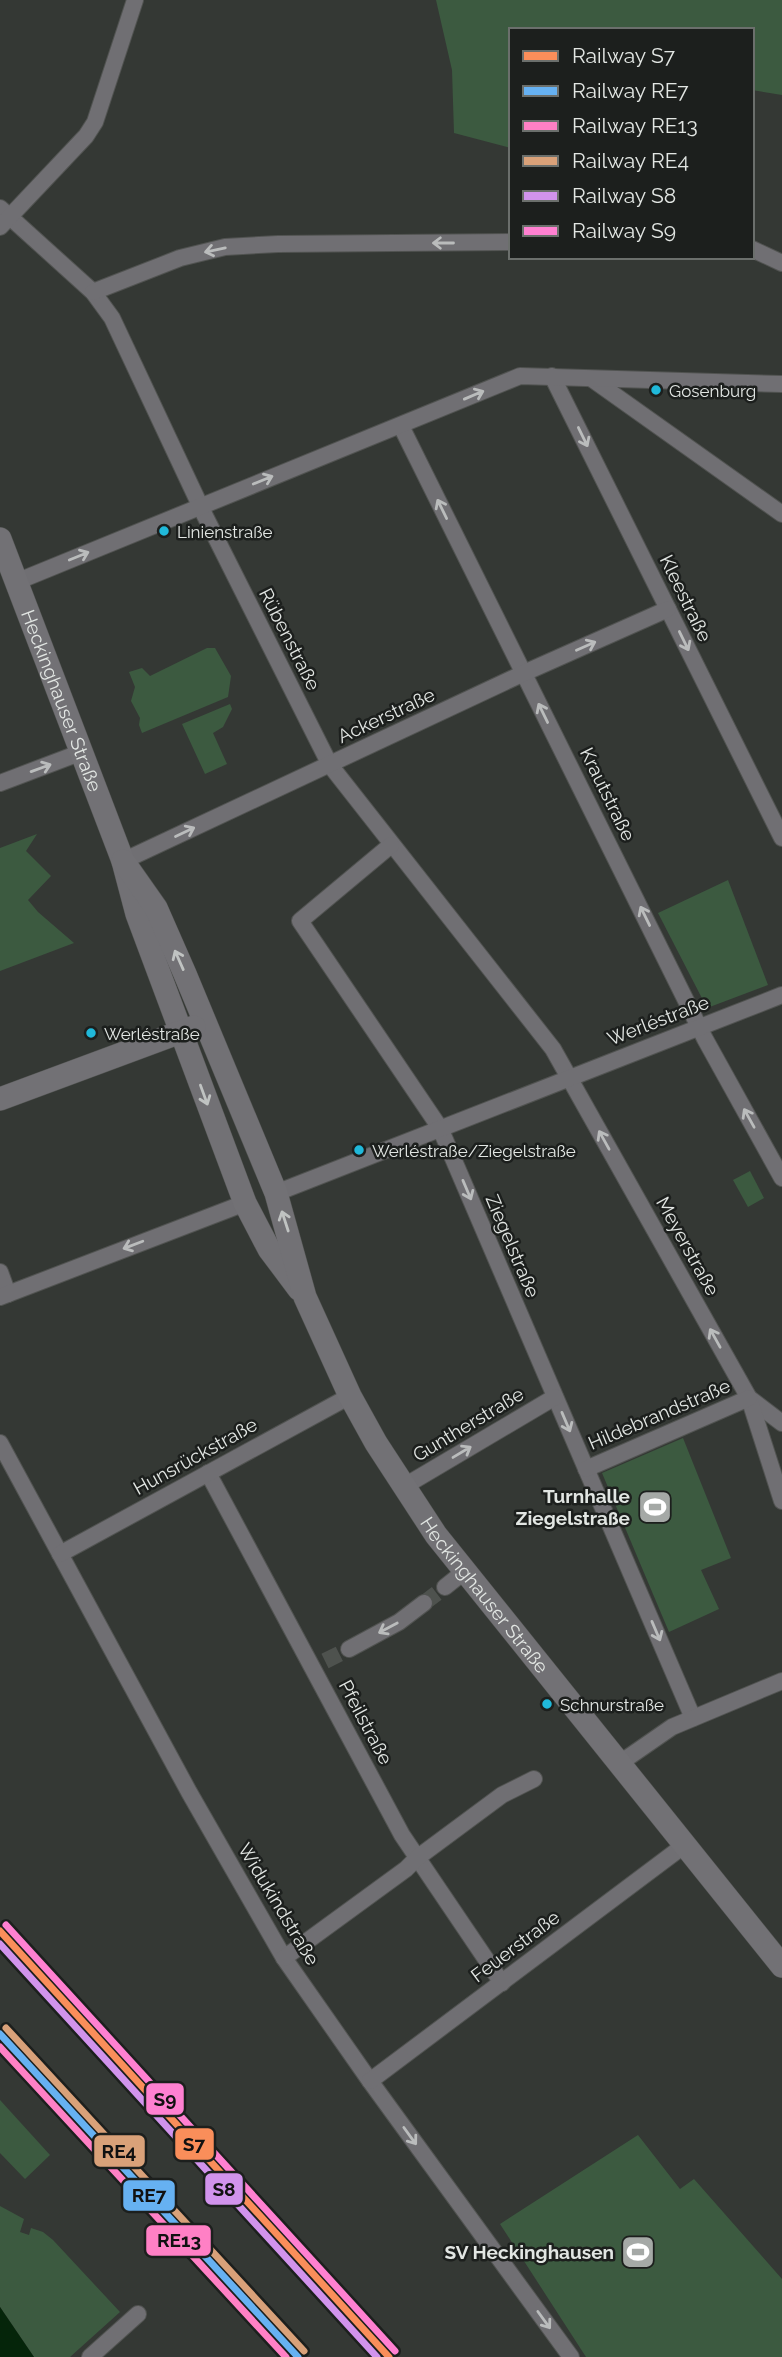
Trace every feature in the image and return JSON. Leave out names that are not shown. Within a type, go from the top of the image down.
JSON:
[{"type":"main road","name":"Heckinghauser Straße","points":[[0,540],[123,861],[137,914],[245,1203],[269,1249],[305,1297]]},
{"type":"main road","name":"Heckinghauser Straße","points":[[123,861],[156,908],[206,1023],[276,1192],[305,1297],[350,1396],[376,1443],[436,1535],[685,1844],[779,1955]]},
{"type":"main road","points":[[0,1099],[206,1023]]},
{"type":"street","points":[[3,218],[86,136],[95,122],[135,0]]},
{"type":"street","name":"Rübenstraße","points":[[3,218],[93,292],[112,318],[200,506],[330,765],[553,1049],[570,1078]]},
{"type":"street","points":[[93,292],[180,258],[225,247],[278,243],[509,242]]},
{"type":"street","points":[[754,250],[782,264]]},
{"type":"street","points":[[16,582],[520,376],[782,384]]},
{"type":"street","name":"Kleestraße","points":[[552,376],[782,838]]},
{"type":"street","points":[[592,379],[782,513]]},
{"type":"street","name":"Krautstraße","points":[[401,426],[700,1026],[782,1178]]},
{"type":"street","name":"Ackerstraße","points":[[123,861],[524,673],[668,609]]},
{"type":"street","points":[[0,783],[82,752]]},
{"type":"street","name":"Ziegelstraße","points":[[391,845],[300,921],[440,1128],[693,1718]]},
{"type":"street","name":"Werléstraße","points":[[276,1192],[782,995]]},
{"type":"street","name":"Meyerstraße","points":[[570,1078],[749,1398],[782,1423]]},
{"type":"street","points":[[0,1272],[7,1295],[245,1203]]},
{"type":"street","name":"Hunsrückstraße","points":[[60,1554],[350,1396]]},
{"type":"street","name":"Guntherstraße","points":[[403,1487],[555,1397]]},
{"type":"street","points":[[749,1398],[782,1501]]},
{"type":"street","name":"Hildebrandstraße","points":[[586,1469],[749,1398]]},
{"type":"street","name":"Widukindstraße","points":[[0,1443],[195,1804],[284,1958],[570,2357]]},
{"type":"street","name":"Pfeilstraße","points":[[208,1473],[319,1665],[402,1835],[502,1983]]},
{"type":"street","points":[[445,1587],[465,1571]]},
{"type":"street","points":[[349,1649],[399,1622],[424,1603]]},
{"type":"street","points":[[620,1763],[672,1727],[782,1681]]},
{"type":"street","points":[[284,1958],[406,1870],[417,1858],[502,1795],[534,1779]]},
{"type":"street","name":"Feuerstraße","points":[[370,2081],[685,1844]]},
{"type":"street","points":[[90,2357],[138,2314]]},
{"type":"shaded area","points":[[436,0],[782,0],[782,95],[754,90],[754,28],[509,28],[509,147],[454,133],[452,70]]},
{"type":"shaded area","points":[[207,648],[215,648],[231,676],[228,697],[142,733],[140,718],[131,701],[135,687],[129,672],[142,668],[150,676]]},
{"type":"shaded area","points":[[230,704],[232,709],[223,727],[213,733],[227,764],[205,774],[182,724]]},
{"type":"shaded area","points":[[37,834],[26,851],[51,876],[28,900],[74,943],[0,971],[0,848]]},
{"type":"shaded area","points":[[728,880],[768,985],[707,1008],[658,913]]},
{"type":"shaded area","points":[[750,1171],[764,1198],[748,1207],[733,1180]]},
{"type":"shaded area","points":[[683,1438],[731,1558],[701,1570],[719,1609],[669,1632],[602,1473]]},
{"type":"shaded area","points":[[0,2100],[50,2155],[25,2179],[0,2153]]},
{"type":"shaded area","name":"SV Heckinghausen","points":[[638,2135],[680,2189],[694,2179],[782,2279],[782,2357],[586,2357],[500,2224]]},
{"type":"shaded area","points":[[0,2206],[24,2219],[20,2232],[29,2235],[31,2228],[43,2232],[53,2240],[120,2312],[70,2357],[34,2357],[0,2307]]},
{"type":"shaded area","points":[[0,2307],[34,2357],[0,2357]]},
{"type":"tunnel","points":[[424,1603],[445,1587]]},
{"type":"tunnel","points":[[325,1661],[349,1649]]},
{"type":"rail line","name":"S9","points":[[6,1925],[395,2351]]},
{"type":"rail line","name":"S7","points":[[0,1931],[389,2357]]},
{"type":"rail line","name":"S8","points":[[0,1944],[377,2357]]},
{"type":"rail line","name":"RE4","points":[[6,2028],[304,2351]]},
{"type":"rail line","name":"RE7","points":[[0,2034],[298,2357]]},
{"type":"rail line","name":"RE13","points":[[0,2047],[286,2357]]},
{"type":"place","name":"Gosenburg","points":[[656,390]]},
{"type":"place","name":"Linienstraße","points":[[164,531]]},
{"type":"place","name":"Werléstraße","points":[[91,1033]]},
{"type":"place","name":"Werléstraße/Ziegelstraße","points":[[359,1150]]},
{"type":"place","name":"Turnhalle Ziegelstraße","points":[[655,1507]]},
{"type":"place","name":"Schnurstraße","points":[[547,1704]]},
{"type":"place","name":"SV Heckinghausen","points":[[638,2252]]}]
